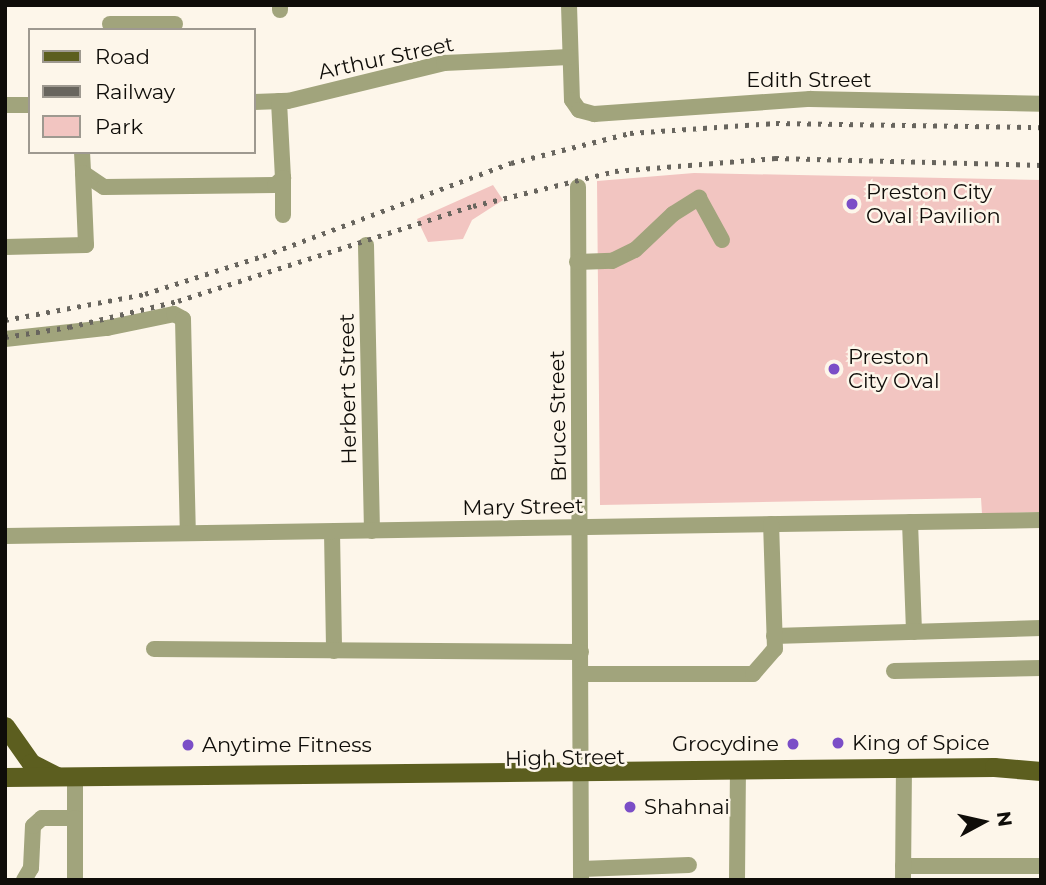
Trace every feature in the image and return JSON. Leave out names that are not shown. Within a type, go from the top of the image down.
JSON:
[{"type":"main road","points":[[5,726],[31,763],[66,777]]},
{"type":"main road","name":"High Street","points":[[5,777],[581,776],[1038,771]]},
{"type":"street","points":[[569,5],[569,57]]},
{"type":"street","points":[[110,24],[175,24]]},
{"type":"street","name":"Arthur Street","points":[[256,102],[279,101],[444,63],[569,57]]},
{"type":"street","name":"Edith Street","points":[[569,57],[572,100],[579,110],[594,114],[810,99],[1041,104]]},
{"type":"street","points":[[279,101],[283,215]]},
{"type":"street","points":[[5,105],[28,105]]},
{"type":"street","points":[[5,247],[86,245],[82,154]]},
{"type":"street","points":[[83,173],[104,187],[275,185],[283,178]]},
{"type":"street","name":"Bruce Street","points":[[578,187],[581,874]]},
{"type":"street","points":[[577,262],[612,261],[623,256],[699,198],[722,240]]},
{"type":"street","name":"Herbert Street","points":[[366,245],[372,531]]},
{"type":"street","points":[[5,339],[107,328],[174,314],[183,319],[188,533]]},
{"type":"street","name":"Mary Street","points":[[5,536],[1041,520]]},
{"type":"street","points":[[910,522],[914,632]]},
{"type":"street","points":[[582,674],[753,674],[775,649],[771,524]]},
{"type":"street","points":[[332,532],[334,651]]},
{"type":"street","points":[[775,636],[1041,628]]},
{"type":"street","points":[[154,649],[581,652]]},
{"type":"street","points":[[894,671],[1041,668]]},
{"type":"street","points":[[904,773],[903,873],[996,873],[1041,866]]},
{"type":"street","points":[[737,880],[738,774]]},
{"type":"street","points":[[66,777],[75,818],[75,880]]},
{"type":"street","points":[[24,880],[32,868],[33,826],[42,818],[75,818]]},
{"type":"street","points":[[581,874],[689,865]]},
{"type":"green space","name":"Preston City Oval","points":[[694,173],[1041,180],[1041,512],[982,514],[981,498],[600,505],[597,181]]},
{"type":"green space","points":[[493,185],[503,200],[472,220],[463,239],[428,242],[417,219]]},
{"type":"railway","points":[[5,320],[145,294],[263,256],[511,163],[630,133],[776,123],[1041,127]]},
{"type":"railway","points":[[5,337],[69,327],[178,301],[473,206],[615,171],[775,158],[1041,165]]},
{"type":"place","name":"Preston City Oval Pavilion","points":[[852,204]]},
{"type":"place","name":"Preston City Oval","points":[[834,369]]},
{"type":"place","name":"King of Spice","points":[[838,743]]},
{"type":"place","name":"Grocydine","points":[[793,744]]},
{"type":"place","name":"Anytime Fitness","points":[[188,745]]},
{"type":"place","name":"Shahnai","points":[[630,807]]}]
